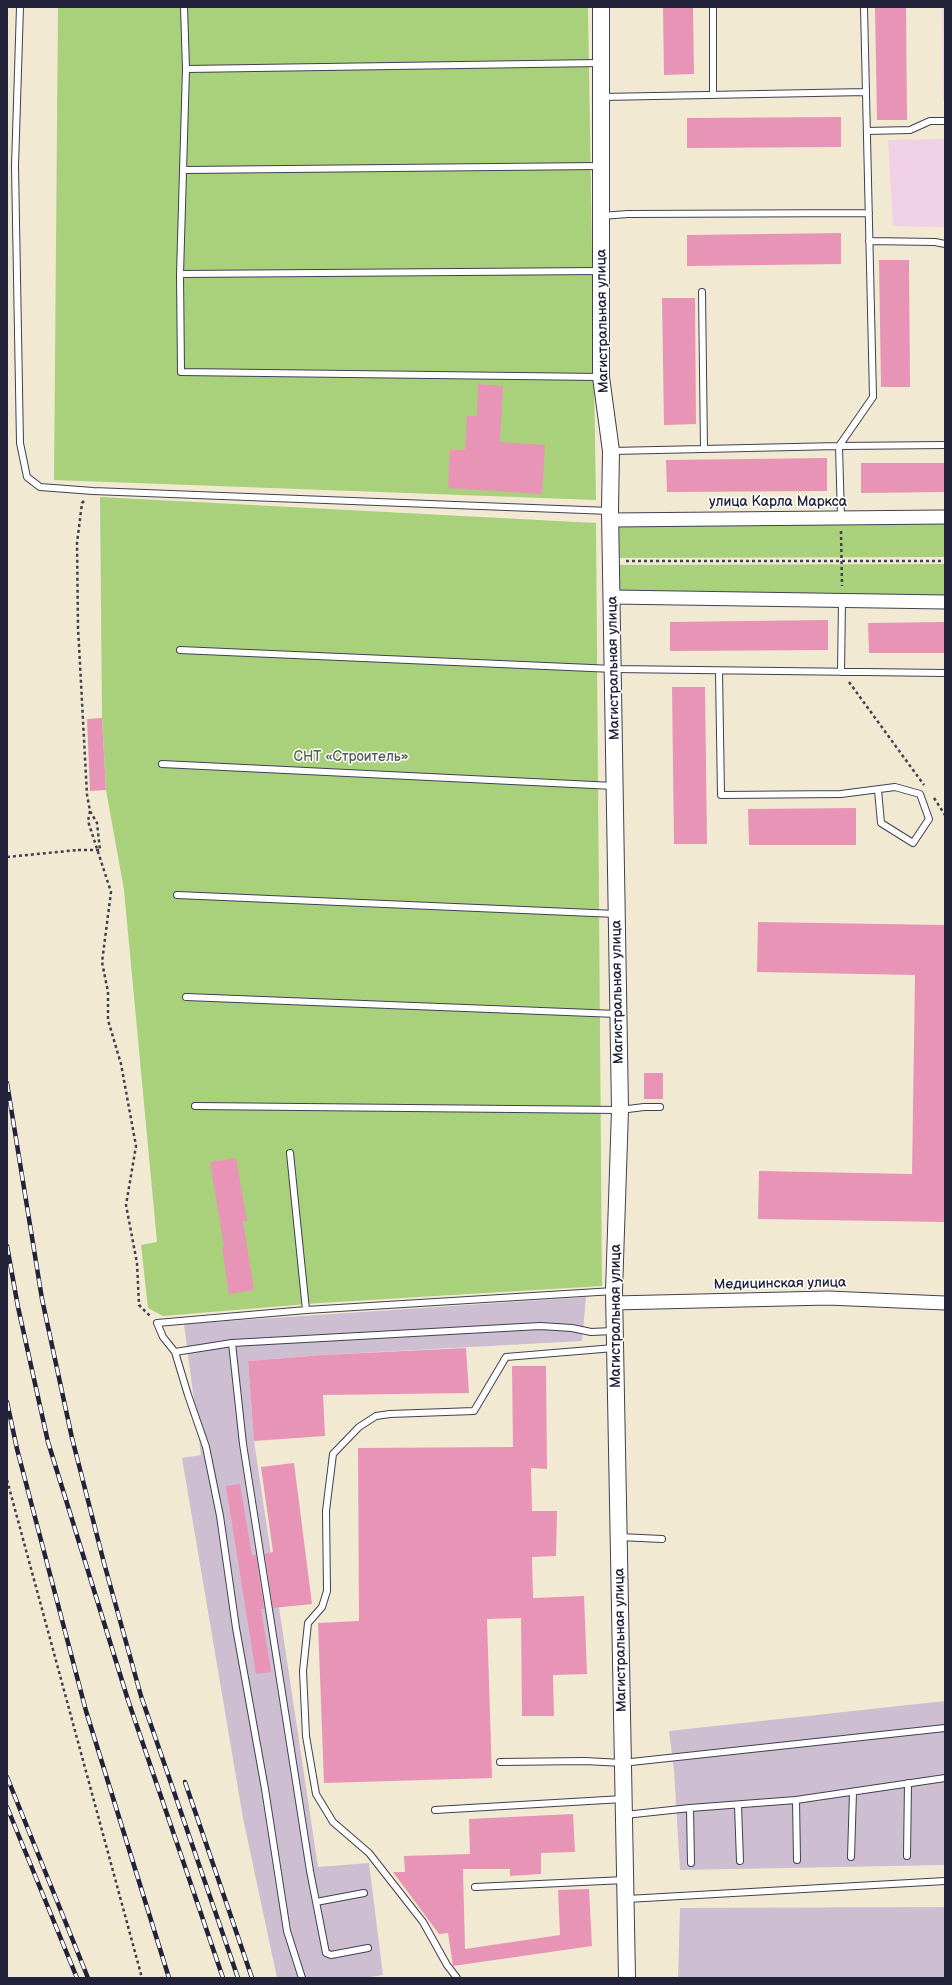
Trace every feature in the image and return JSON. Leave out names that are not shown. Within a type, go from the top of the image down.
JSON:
[{"type":"street","name":"Магистральная улица","points":[[601,7],[601,377],[611,451],[610,516],[616,786],[617,1014],[620,1110],[614,1297],[620,1537],[622,1763],[627,1978]]},
{"type":"street","name":"улица Карла Маркса","points":[[610,516],[945,518]]},
{"type":"street","points":[[612,597],[945,602]]},
{"type":"street","name":"Медицинская улица","points":[[614,1297],[828,1298],[945,1303]]},
{"type":"lane","points":[[20,7],[15,166],[20,443],[27,477],[40,486],[93,491],[610,516]]},
{"type":"lane","points":[[184,7],[186,69],[180,274],[181,372],[601,377]]},
{"type":"lane","points":[[713,7],[713,94]]},
{"type":"lane","points":[[841,518],[839,446],[873,397],[864,7]]},
{"type":"lane","points":[[186,69],[602,63]]},
{"type":"lane","points":[[600,97],[866,92]]},
{"type":"lane","points":[[867,131],[910,130],[930,121],[945,121]]},
{"type":"lane","points":[[184,170],[602,166]]},
{"type":"lane","points":[[601,216],[628,214],[869,213]]},
{"type":"lane","points":[[869,241],[935,242],[945,244]]},
{"type":"lane","points":[[180,274],[602,271]]},
{"type":"lane","points":[[702,292],[704,449]]},
{"type":"lane","points":[[611,451],[945,445]]},
{"type":"lane","points":[[841,672],[842,601]]},
{"type":"lane","points":[[180,650],[614,669],[945,673]]},
{"type":"lane","points":[[719,671],[721,795],[841,794],[895,787],[920,794],[929,819],[913,843],[881,823],[878,790]]},
{"type":"lane","points":[[162,764],[616,786]]},
{"type":"lane","points":[[177,895],[616,914]]},
{"type":"lane","points":[[186,996],[617,1014]]},
{"type":"lane","points":[[195,1106],[620,1110],[660,1107]]},
{"type":"lane","points":[[290,1153],[306,1310]]},
{"type":"lane","points":[[302,1978],[288,1931],[264,1781],[236,1628],[220,1516],[206,1447],[188,1395],[176,1352],[163,1337],[157,1323],[306,1310],[614,1297]]},
{"type":"lane","points":[[176,1352],[232,1343],[540,1326],[572,1328],[591,1332],[615,1331]]},
{"type":"lane","points":[[232,1343],[243,1444],[316,1902],[326,1953],[331,1955],[368,1948]]},
{"type":"lane","points":[[457,1978],[447,1965],[423,1922],[369,1853],[333,1822],[316,1794],[306,1736],[303,1671],[308,1624],[322,1607],[327,1591],[326,1511],[333,1454],[360,1427],[376,1416],[390,1414],[474,1411],[506,1357],[615,1348]]},
{"type":"lane","points":[[620,1537],[662,1539]]},
{"type":"lane","points":[[500,1762],[585,1761],[622,1763],[945,1728]]},
{"type":"lane","points":[[623,1815],[796,1800],[945,1778]]},
{"type":"lane","points":[[907,1856],[908,1783]]},
{"type":"lane","points":[[851,1856],[853,1792]]},
{"type":"lane","points":[[435,1810],[623,1799]]},
{"type":"lane","points":[[796,1800],[797,1860]]},
{"type":"lane","points":[[738,1805],[740,1861]]},
{"type":"lane","points":[[690,1808],[691,1862]]},
{"type":"lane","points":[[474,1887],[624,1880]]},
{"type":"lane","points":[[625,1899],[945,1881]]},
{"type":"lane","points":[[316,1902],[364,1893]]},
{"type":"path","points":[[7,857],[100,850],[97,823],[90,811],[87,795],[78,627],[78,543],[82,503],[93,491]]},
{"type":"path","points":[[841,518],[842,601]]},
{"type":"path","points":[[612,561],[945,561]]},
{"type":"path","points":[[841,672],[927,789]]},
{"type":"path","points":[[932,795],[945,814]]},
{"type":"path","points":[[90,811],[88,821],[111,892],[102,962],[108,992],[108,1020],[121,1064],[136,1146],[126,1205],[138,1263],[139,1305],[157,1323]]},
{"type":"path","points":[[7,1480],[142,1978]]},
{"type":"shaded area","points":[[942,7],[945,7],[945,101],[943,101]]},
{"type":"shaded area","points":[[945,139],[945,227],[893,226],[888,140]]},
{"type":"shaded area","points":[[586,1297],[582,1341],[322,1355],[248,1361],[254,1441],[318,1867],[369,1863],[383,1975],[363,1978],[277,1978],[243,1818],[182,1458],[201,1455],[184,1324]]},
{"type":"shaded area","points":[[945,1701],[945,1865],[680,1870],[674,1770],[669,1731]]},
{"type":"shaded area","points":[[945,1907],[945,1978],[678,1978],[680,1908]]},
{"type":"green space","points":[[58,7],[588,7],[596,500],[54,480]]},
{"type":"green space","name":"СНТ «Строитель»","points":[[100,497],[596,523],[602,1286],[319,1303],[163,1316],[148,1308],[141,1245],[157,1242],[124,890],[106,790],[102,718]]},
{"type":"green space","points":[[614,522],[945,522],[945,557],[614,558]]},
{"type":"green space","points":[[945,564],[945,596],[614,597],[614,565]]},
{"type":"building","points":[[663,7],[693,7],[694,74],[664,75]]},
{"type":"building","points":[[875,7],[906,7],[907,120],[877,120]]},
{"type":"building","points":[[841,117],[841,147],[687,148],[687,118]]},
{"type":"building","points":[[841,233],[841,264],[687,266],[687,235]]},
{"type":"building","points":[[879,260],[909,260],[910,387],[881,387]]},
{"type":"building","points":[[662,298],[695,298],[696,424],[664,425]]},
{"type":"building","points":[[478,384],[503,386],[500,442],[545,445],[542,494],[448,488],[450,450],[465,450],[467,416],[477,416]]},
{"type":"building","points":[[827,458],[827,491],[667,492],[666,460]]},
{"type":"building","points":[[861,463],[945,463],[945,492],[861,493]]},
{"type":"building","points":[[828,620],[828,650],[670,651],[670,622]]},
{"type":"building","points":[[945,622],[945,653],[869,653],[868,623]]},
{"type":"building","points":[[672,687],[705,687],[707,844],[674,844]]},
{"type":"building","points":[[102,718],[106,790],[90,791],[87,719]]},
{"type":"building","points":[[856,808],[856,845],[749,845],[748,809]]},
{"type":"building","points":[[758,922],[945,925],[945,1222],[758,1219],[759,1171],[912,1174],[915,975],[757,972]]},
{"type":"building","points":[[644,1073],[663,1073],[663,1099],[644,1099]]},
{"type":"building","points":[[236,1158],[247,1221],[243,1221],[254,1290],[229,1294],[222,1247],[224,1247],[210,1162]]},
{"type":"building","points":[[466,1348],[469,1393],[323,1395],[325,1436],[254,1441],[248,1361],[322,1355]]},
{"type":"building","points":[[512,1366],[546,1366],[547,1469],[531,1468],[532,1511],[557,1511],[556,1556],[532,1557],[533,1598],[584,1596],[587,1674],[553,1675],[554,1716],[522,1716],[521,1618],[487,1619],[492,1778],[324,1783],[318,1623],[359,1621],[358,1448],[513,1447]]},
{"type":"building","points":[[294,1463],[312,1604],[273,1608],[265,1554],[273,1552],[261,1467]]},
{"type":"building","points":[[240,1484],[252,1556],[256,1555],[264,1609],[261,1609],[271,1672],[256,1674],[226,1486]]},
{"type":"building","points":[[573,1814],[575,1852],[541,1853],[541,1874],[510,1876],[510,1869],[463,1869],[465,1949],[560,1935],[558,1890],[589,1889],[592,1946],[453,1966],[448,1933],[439,1934],[393,1872],[405,1872],[404,1856],[470,1854],[469,1819]]},
{"type":"railway","points":[[7,1083],[42,1299],[72,1438],[104,1563],[141,1696],[238,1978]]},
{"type":"railway","points":[[7,1246],[18,1307],[48,1442],[128,1700],[223,1978]]},
{"type":"railway","points":[[7,1402],[17,1449],[86,1711],[169,1978]]},
{"type":"railway","points":[[7,1777],[88,1978]]},
{"type":"railway","points":[[185,1782],[252,1978]]},
{"type":"railway","points":[[7,1807],[77,1978]]}]
